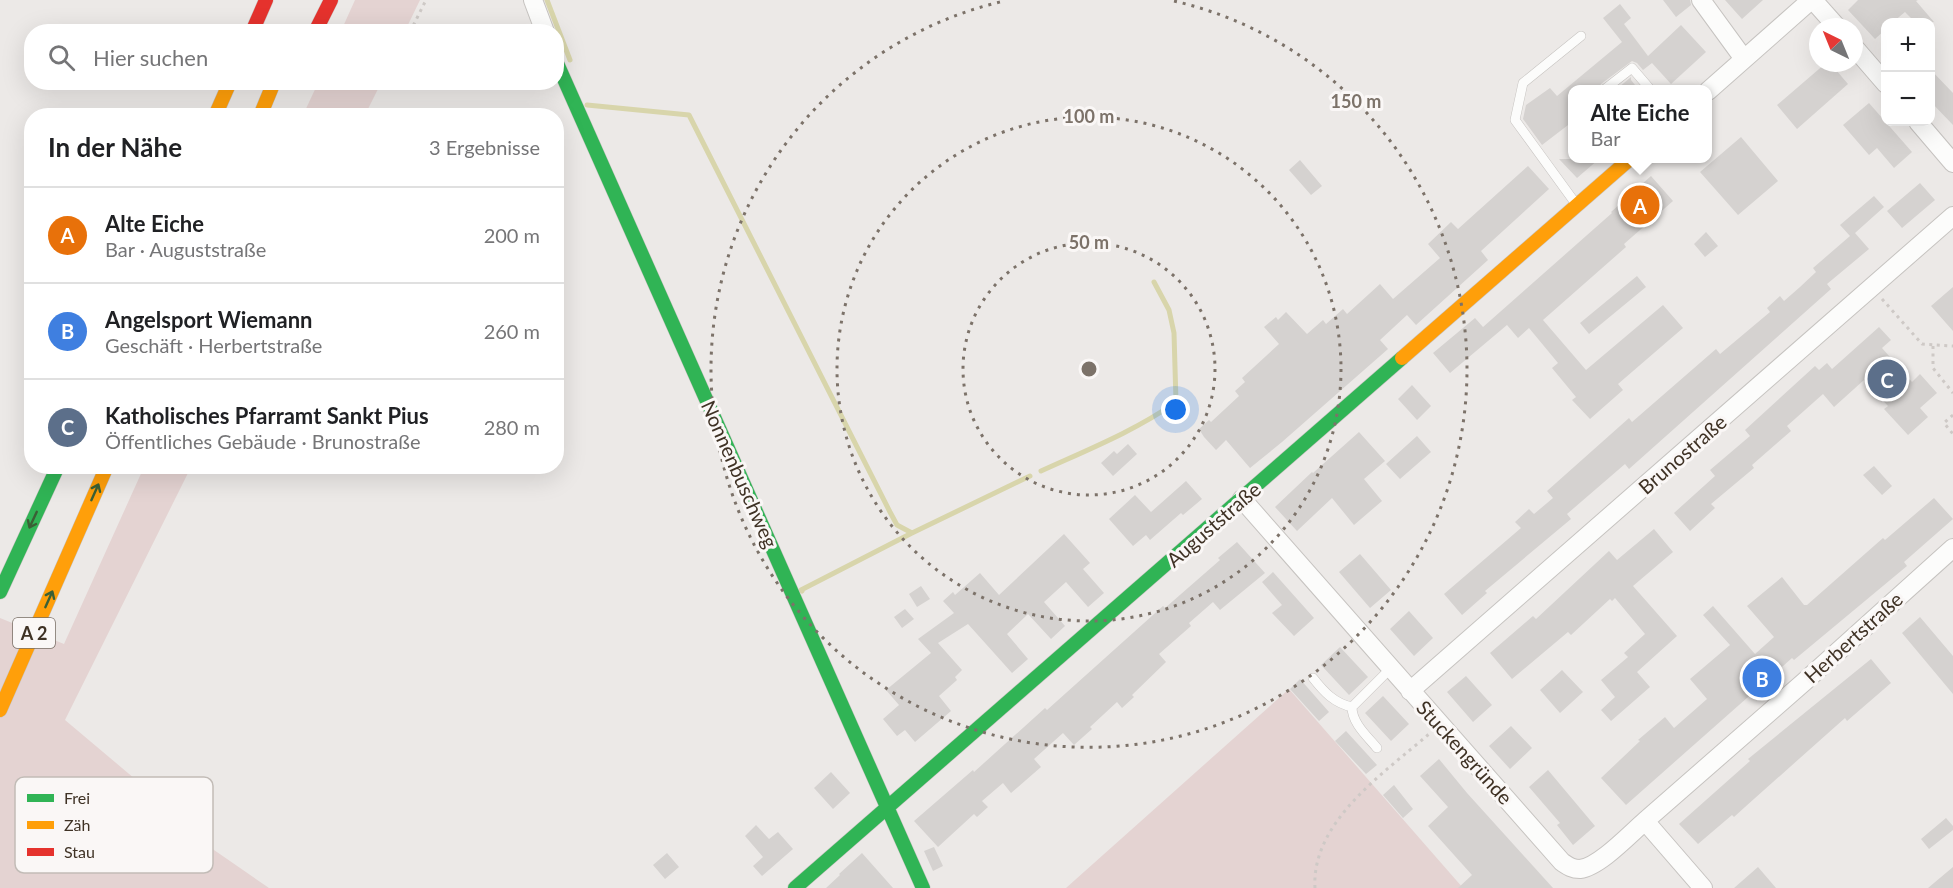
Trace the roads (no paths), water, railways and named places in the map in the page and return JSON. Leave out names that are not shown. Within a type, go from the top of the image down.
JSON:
[{"type":"main road","points":[[256,24],[266,0]]},
{"type":"main road","points":[[319,24],[331,0]]},
{"type":"main road","name":"Nonnenbuschweg","points":[[564,79],[922,888]]},
{"type":"main road","points":[[219,108],[226,90]]},
{"type":"main road","points":[[263,108],[271,90]]},
{"type":"main road","name":"Auguststraße","points":[[795,888],[1626,163]]},
{"type":"main road","points":[[0,592],[54,474]]},
{"type":"main road","name":"A 2","points":[[0,710],[103,474]]},
{"type":"street","points":[[533,0],[542,24]]},
{"type":"street","points":[[1701,0],[1744,59]]},
{"type":"street","points":[[1712,87],[1812,0],[1828,18]]},
{"type":"street","points":[[1863,57],[1881,78]]},
{"type":"street","points":[[1921,126],[1953,163]]},
{"type":"street","name":"Brunostraße","points":[[1410,691],[1953,216]]},
{"type":"street","name":"Stuckengründe","points":[[1242,499],[1562,862],[1571,868],[1582,868],[1594,863],[1645,821]]},
{"type":"street","name":"Herbertstraße","points":[[1645,821],[1953,548]]},
{"type":"street","points":[[1645,821],[1703,888]]},
{"type":"lane","points":[[1577,206],[1515,120],[1523,82],[1581,36]]},
{"type":"lane","points":[[1611,85],[1632,68],[1646,85]]},
{"type":"lane","points":[[1377,748],[1356,722],[1352,714],[1352,707],[1390,668]]},
{"type":"lane","points":[[1313,678],[1332,699],[1341,705],[1352,707]]},
{"type":"waterway","points":[[547,0],[556,24]]},
{"type":"waterway","points":[[564,44],[570,60]]},
{"type":"waterway","points":[[587,105],[689,115],[890,512],[897,525],[912,533]]},
{"type":"waterway","points":[[1041,471],[1127,431],[1176,402],[1174,333],[1169,310],[1154,282]]},
{"type":"waterway","points":[[802,591],[912,533],[1030,476]]},
{"type":"place","name":"Alte Eiche","points":[[1640,205]]},
{"type":"place","name":"Katholisches Pfarramt Sankt Pius","points":[[1887,379]]},
{"type":"place","name":"Angelsport Wiemann","points":[[1762,678]]}]
